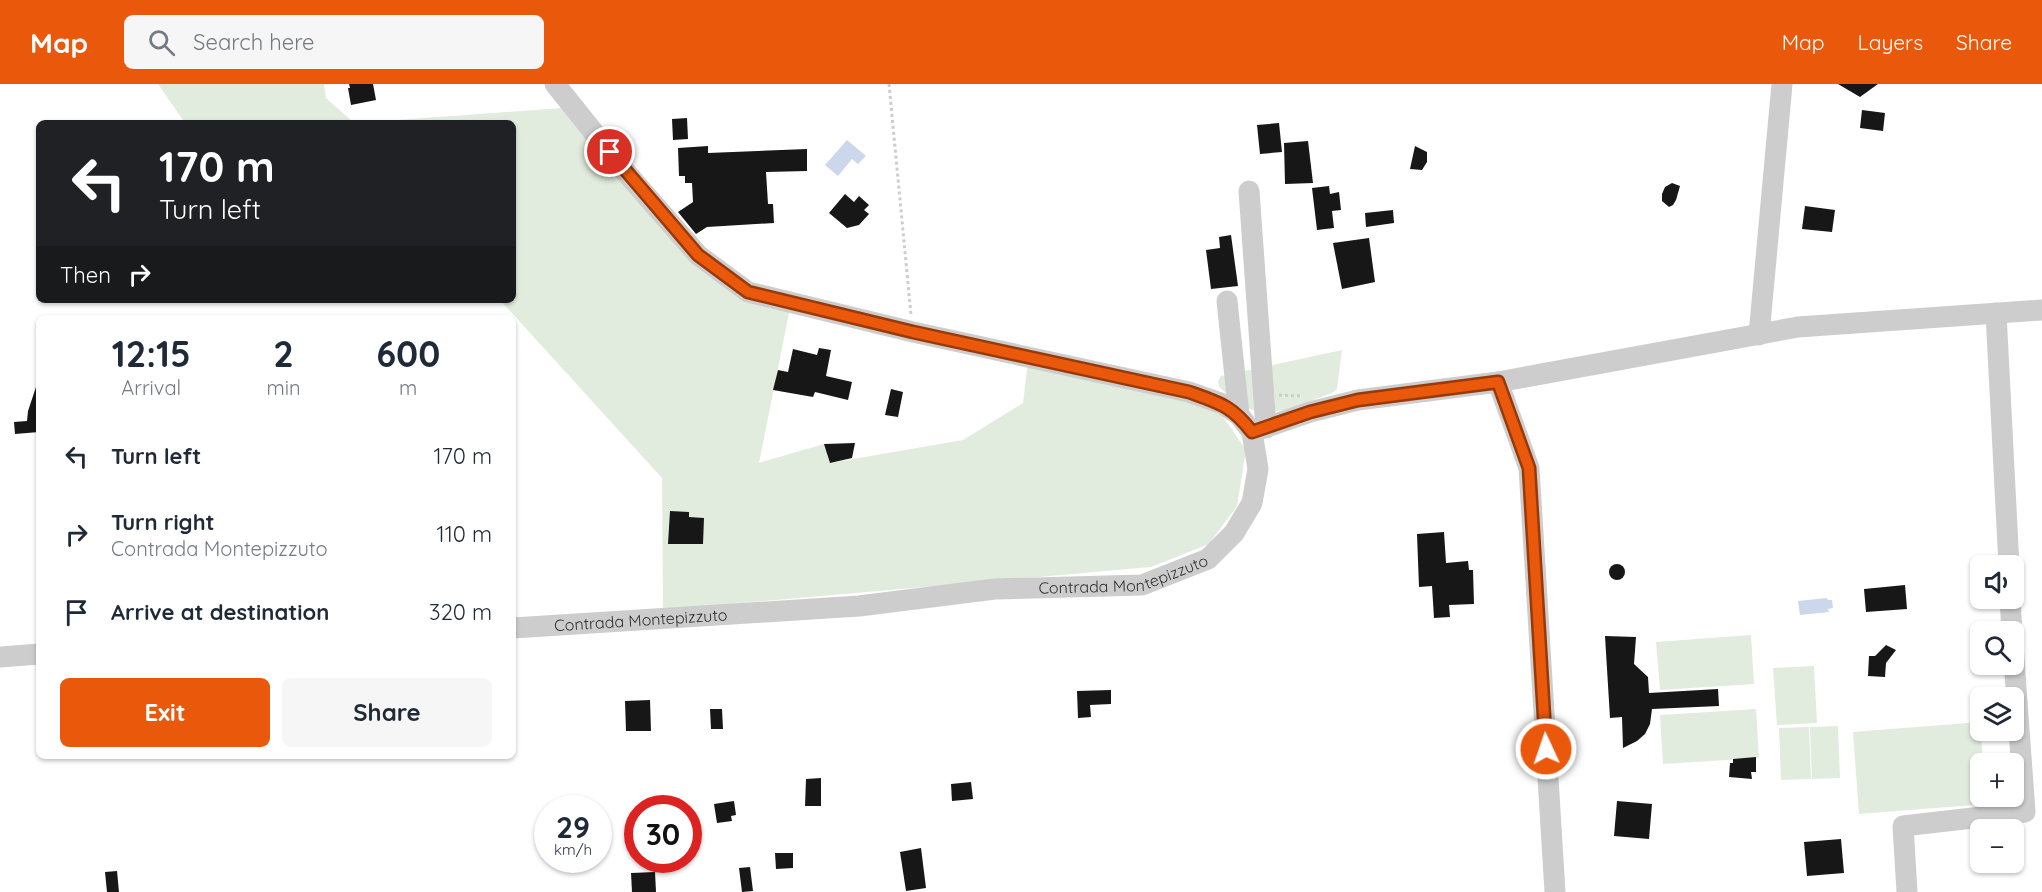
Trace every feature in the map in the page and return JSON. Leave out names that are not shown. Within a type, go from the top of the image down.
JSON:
[{"type":"street","name":"Contrada Montepizzuto","points":[[516,628],[859,606],[995,589],[1143,585],[1208,559],[1234,533],[1252,503],[1258,469],[1259,430],[1223,404],[1189,392],[913,332],[748,292],[698,255],[623,169],[555,84]]},
{"type":"street","points":[[1759,335],[1782,84]]},
{"type":"street","points":[[1249,191],[1259,430],[1310,412],[1358,400],[1498,382],[1798,327],[2042,310]]},
{"type":"street","points":[[1227,301],[1239,415]]},
{"type":"street","points":[[1996,313],[2008,555]]},
{"type":"street","points":[[1498,382],[1529,468],[1555,892]]},
{"type":"street","points":[[0,657],[36,654]]},
{"type":"street","points":[[1907,892],[1903,826],[2025,812],[2015,675]]},
{"type":"path","points":[[889,84],[913,332]]},
{"type":"green space","points":[[158,84],[324,84],[326,98],[351,120],[183,120]]},
{"type":"green space","points":[[562,108],[699,269],[790,308],[759,463],[824,444],[830,463],[963,440],[1023,403],[1028,362],[1217,408],[1246,450],[1237,506],[1209,544],[1151,567],[663,610],[662,478],[503,303],[516,303],[516,120],[397,120]]},
{"type":"green space","points":[[1342,350],[1337,389],[1291,408],[1260,412],[1246,407],[1219,387],[1218,381],[1221,376]]},
{"type":"green space","points":[[1751,635],[1754,684],[1660,690],[1656,642]]},
{"type":"green space","points":[[1814,666],[1817,723],[1777,725],[1773,668]]},
{"type":"green space","points":[[1756,709],[1759,758],[1663,764],[1660,715]]},
{"type":"green space","points":[[1970,723],[1970,741],[1981,741],[1982,753],[1970,753],[1970,805],[1859,814],[1853,732]]},
{"type":"green space","points":[[1838,726],[1840,778],[1812,779],[1810,727]]},
{"type":"green space","points":[[1809,727],[1811,779],[1781,780],[1779,728]]},
{"type":"water","points":[[847,140],[866,156],[858,164],[852,159],[838,176],[825,165]]},
{"type":"water","points":[[1827,598],[1832,600],[1833,608],[1828,609],[1829,612],[1800,615],[1798,601]]},
{"type":"building","points":[[349,84],[373,84],[376,100],[351,105]]},
{"type":"building","points":[[1838,84],[1878,84],[1860,97]]},
{"type":"building","points":[[1862,110],[1885,113],[1883,131],[1860,128]]},
{"type":"building","points":[[687,118],[688,139],[673,140],[672,119]]},
{"type":"building","points":[[1279,123],[1282,152],[1260,154],[1257,125]]},
{"type":"building","points":[[1308,141],[1313,183],[1285,184],[1284,143]]},
{"type":"building","points":[[708,146],[708,153],[807,149],[807,171],[766,172],[768,204],[773,204],[774,223],[707,227],[696,234],[678,212],[693,202],[692,183],[685,183],[685,176],[679,176],[678,148]]},
{"type":"building","points":[[1415,146],[1427,152],[1427,162],[1422,170],[1410,169]]},
{"type":"building","points":[[1672,183],[1680,186],[1676,200],[1669,207],[1662,201],[1662,194],[1665,187]]},
{"type":"building","points":[[1329,186],[1330,194],[1339,192],[1341,210],[1332,211],[1334,228],[1317,230],[1312,188]]},
{"type":"building","points":[[845,194],[854,202],[859,196],[869,205],[864,210],[869,214],[859,225],[847,228],[829,213]]},
{"type":"building","points":[[1805,206],[1835,210],[1832,232],[1802,229]]},
{"type":"building","points":[[1393,210],[1394,223],[1366,227],[1365,213]]},
{"type":"building","points":[[1231,235],[1238,286],[1211,289],[1206,250],[1220,248],[1219,237]]},
{"type":"building","points":[[1369,238],[1375,282],[1342,289],[1333,243]]},
{"type":"building","points":[[819,348],[831,350],[826,376],[852,382],[848,400],[815,392],[813,397],[773,390],[778,370],[788,372],[793,349],[817,355]]},
{"type":"building","points":[[36,387],[36,432],[15,434],[14,422],[27,421]]},
{"type":"building","points":[[891,389],[903,392],[898,417],[885,415]]},
{"type":"building","points":[[855,443],[852,458],[830,463],[824,444]]},
{"type":"building","points":[[670,511],[689,512],[689,517],[704,518],[703,544],[668,544]]},
{"type":"building","points":[[1444,532],[1446,563],[1468,561],[1469,570],[1473,570],[1474,604],[1449,605],[1450,617],[1434,618],[1432,586],[1419,587],[1417,534]]},
{"type":"building","points":[[1617,564],[1623,566],[1625,572],[1623,578],[1617,580],[1611,578],[1609,572],[1611,566]]},
{"type":"building","points":[[1905,585],[1907,609],[1866,612],[1864,589]]},
{"type":"building","points":[[1605,636],[1636,637],[1634,664],[1648,677],[1649,693],[1718,689],[1719,706],[1652,709],[1650,724],[1645,734],[1623,748],[1622,717],[1610,718]]},
{"type":"building","points":[[1886,645],[1896,650],[1886,663],[1885,677],[1868,676],[1869,656],[1875,656]]},
{"type":"building","points":[[1111,690],[1111,704],[1090,705],[1091,717],[1078,718],[1077,691]]},
{"type":"building","points":[[650,700],[651,731],[626,731],[625,701]]},
{"type":"building","points":[[710,709],[722,709],[723,729],[711,729]]},
{"type":"building","points":[[1756,757],[1756,772],[1751,772],[1752,779],[1729,777],[1730,763],[1733,763],[1733,759]]},
{"type":"building","points":[[821,778],[821,806],[805,806],[806,779]]},
{"type":"building","points":[[971,782],[973,799],[952,801],[951,784]]},
{"type":"building","points":[[734,801],[736,815],[731,816],[732,821],[717,823],[714,804]]},
{"type":"building","points":[[1617,801],[1652,804],[1649,839],[1614,836]]},
{"type":"building","points":[[1841,839],[1844,873],[1807,876],[1804,842]]},
{"type":"building","points":[[921,848],[926,888],[906,891],[900,852]]},
{"type":"building","points":[[775,853],[793,853],[793,868],[776,869]]},
{"type":"building","points":[[750,867],[753,891],[742,892],[739,868]]},
{"type":"building","points":[[117,871],[119,892],[107,892],[105,872]]},
{"type":"building","points":[[631,873],[655,873],[656,892],[632,892]]},
{"type":"route","points":[[610,152],[698,255],[748,292],[913,332],[1189,392],[1223,404],[1239,415],[1252,432],[1310,412],[1358,400],[1498,382],[1529,468],[1546,749]]}]
